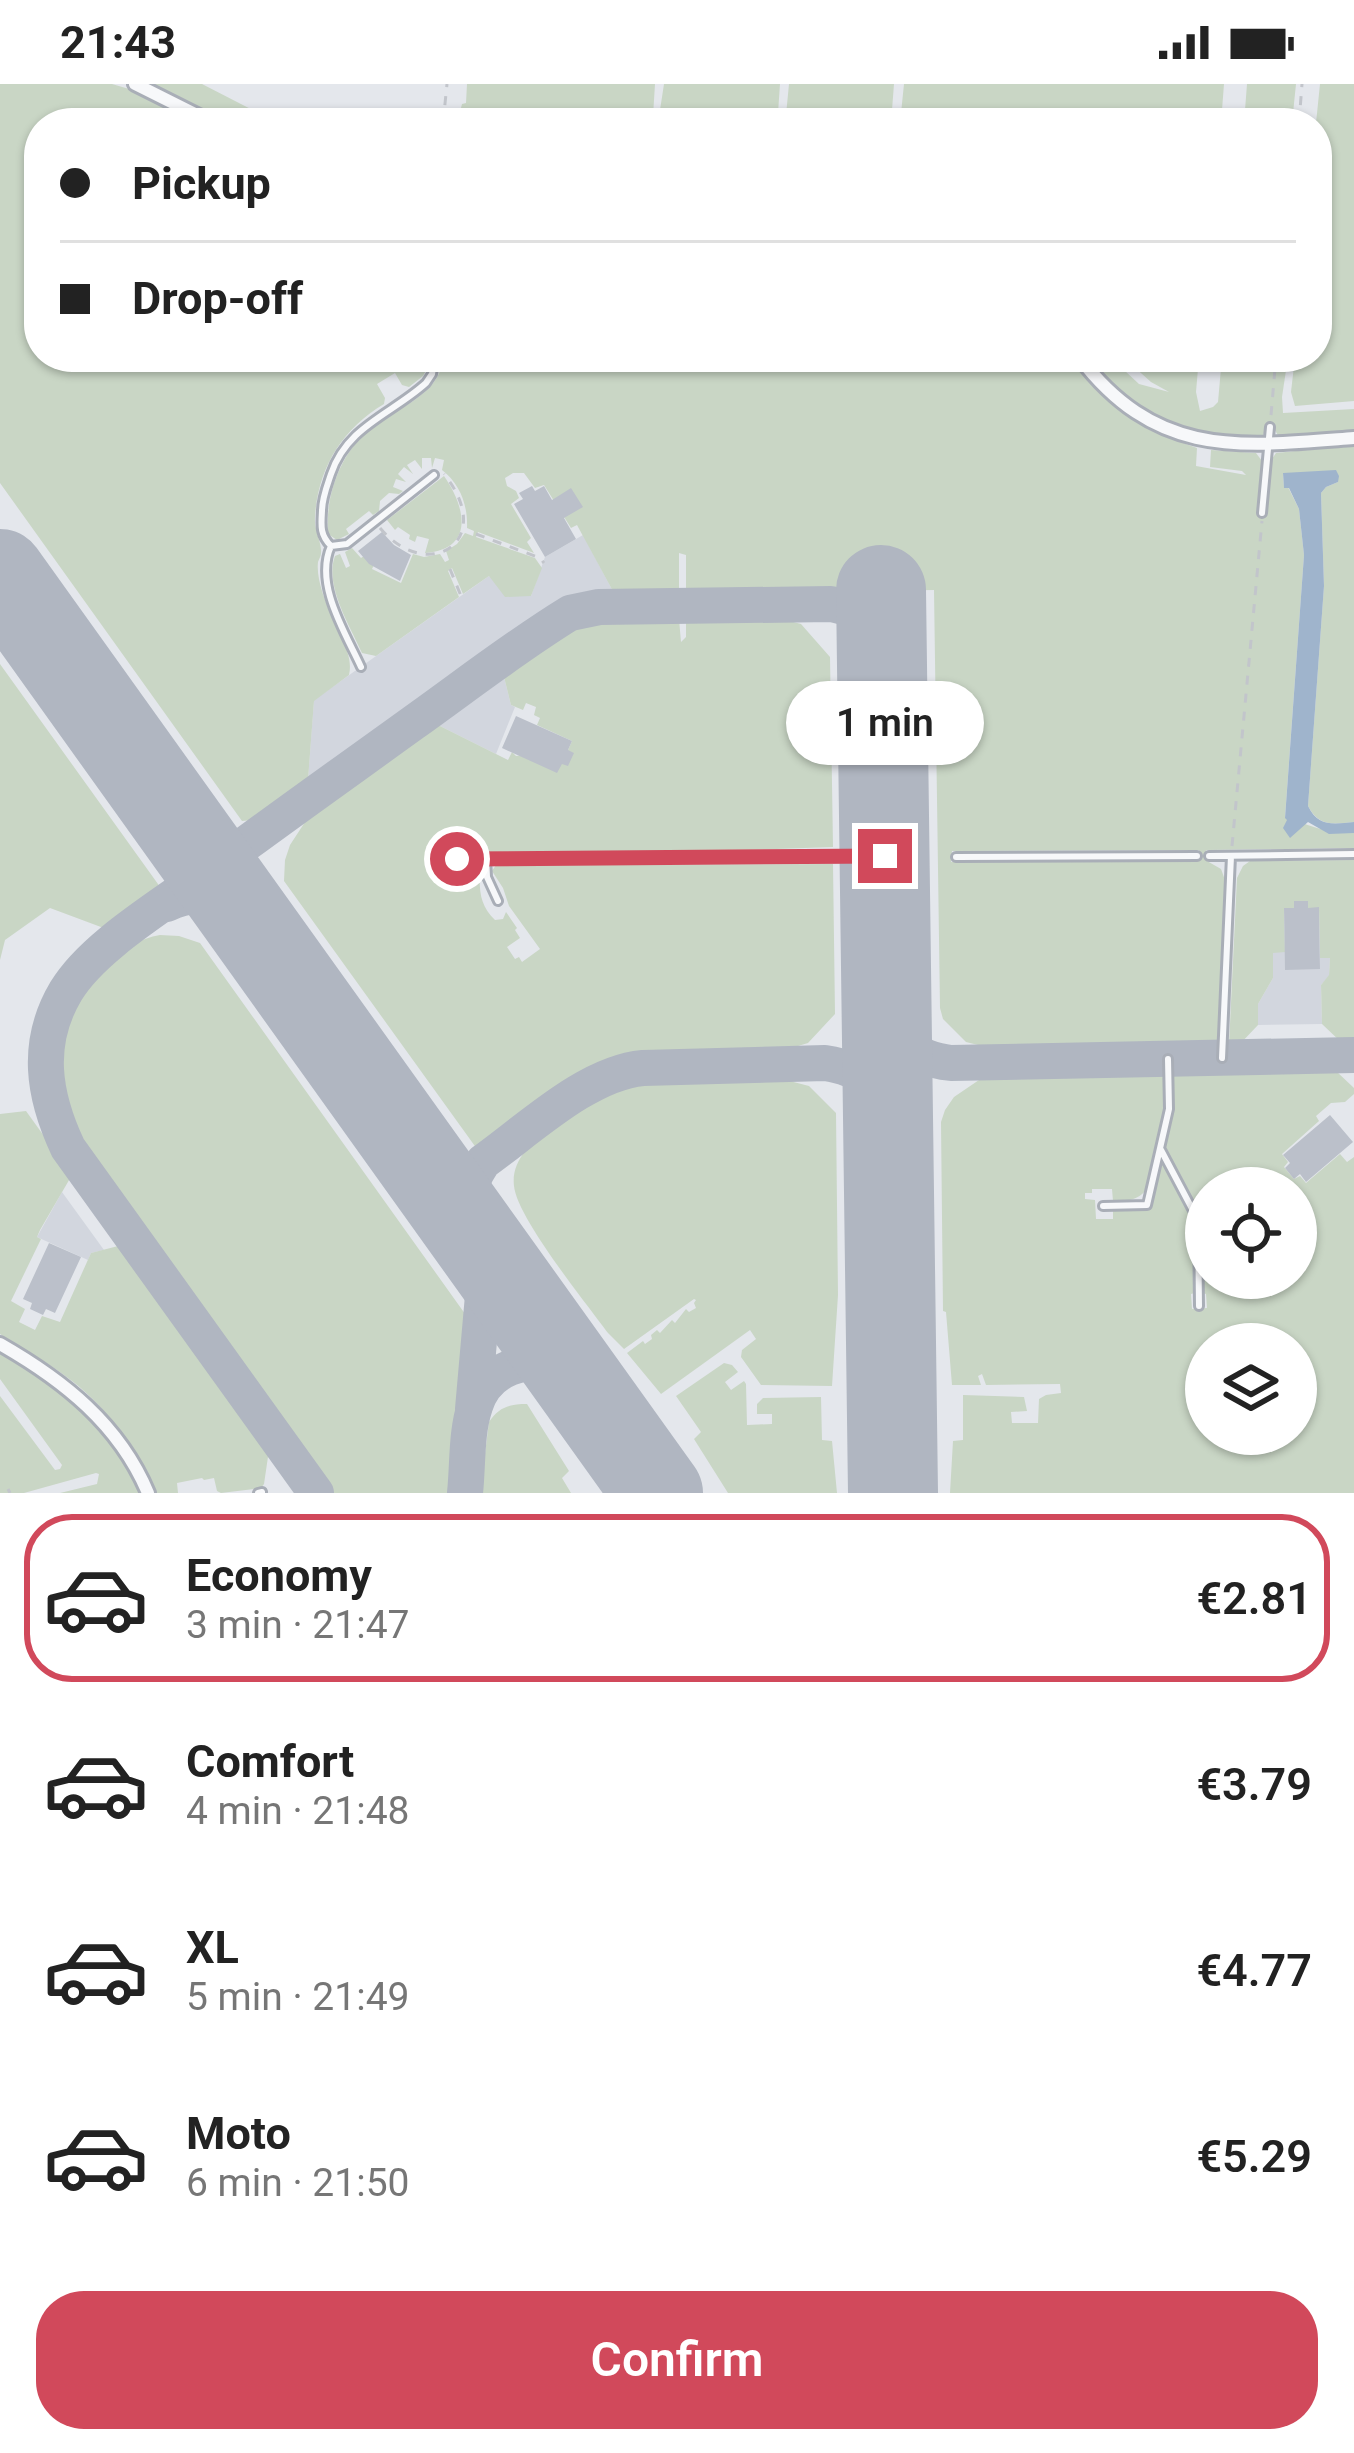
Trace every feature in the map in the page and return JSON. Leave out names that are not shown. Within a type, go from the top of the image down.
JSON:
[{"type":"street","points":[[135,84],[183,108]]},
{"type":"street","points":[[1091,372],[1118,399],[1176,434],[1206,441],[1268,444],[1354,438]]},
{"type":"street","points":[[0,1344],[52,1376],[91,1409],[123,1448],[148,1493]]},
{"type":"lane","points":[[331,546],[321,531],[322,501],[335,464],[361,428],[426,383],[432,372]]},
{"type":"lane","points":[[1262,513],[1270,427]]},
{"type":"lane","points":[[331,546],[347,544],[434,475]]},
{"type":"lane","points":[[331,546],[325,565],[330,593],[361,667]]},
{"type":"lane","points":[[1209,856],[1354,854]]},
{"type":"lane","points":[[457,859],[885,856]]},
{"type":"lane","points":[[956,857],[1197,856]]},
{"type":"lane","points":[[1222,1058],[1232,856]]},
{"type":"lane","points":[[486,858],[487,877],[498,901]]},
{"type":"lane","points":[[1103,1206],[1147,1205],[1169,1109],[1168,1059]]},
{"type":"lane","points":[[1160,1148],[1198,1220],[1199,1306]]},
{"type":"path","points":[[1270,427],[1275,372]]},
{"type":"path","points":[[376,521],[392,540],[423,554],[442,551],[460,537],[465,520],[462,503],[446,474],[434,475]]},
{"type":"path","points":[[1232,856],[1262,513]]},
{"type":"path","points":[[476,534],[540,557],[544,563]]},
{"type":"path","points":[[442,551],[447,561]]},
{"type":"path","points":[[450,569],[461,596]]},
{"type":"shaded area","points":[[583,535],[615,595],[567,598],[553,605],[308,780],[314,700],[489,576],[531,596],[545,557]]},
{"type":"shaded area","points":[[504,677],[515,707],[496,754],[438,725]]},
{"type":"shaded area","points":[[1273,952],[1285,952],[1320,969],[1320,958],[1330,958],[1329,976],[1321,985],[1322,1024],[1258,1025],[1258,1004],[1273,978]]},
{"type":"shaded area","points":[[62,1192],[104,1250],[91,1253],[88,1260],[37,1237]]},
{"type":"green space","points":[[0,84],[112,84],[169,108],[24,108],[24,372],[425,372],[409,387],[395,373],[377,384],[384,404],[356,425],[327,466],[315,517],[321,549],[318,575],[347,652],[349,675],[314,701],[308,780],[253,820],[242,821],[0,483]]},
{"type":"green space","points":[[152,84],[202,84],[249,108],[199,108]]},
{"type":"green space","points":[[467,84],[655,84],[654,108],[461,108],[466,103]]},
{"type":"green space","points":[[664,84],[780,84],[778,108],[660,108]]},
{"type":"green space","points":[[789,84],[894,84],[892,108],[787,108]]},
{"type":"green space","points":[[904,84],[1224,84],[1222,108],[902,108]]},
{"type":"green space","points":[[1247,84],[1296,84],[1294,108],[1245,108]]},
{"type":"green space","points":[[1320,84],[1354,84],[1354,401],[1295,406],[1293,372],[1332,372],[1332,108],[1318,108]]},
{"type":"green space","points":[[439,372],[1084,372],[1127,413],[1197,448],[1196,466],[1246,475],[1210,467],[1211,450],[1256,453],[1262,461],[1258,514],[1267,514],[1276,453],[1354,445],[1354,822],[1322,821],[1308,806],[1324,586],[1321,493],[1338,482],[1283,474],[1284,487],[1299,509],[1304,555],[1285,817],[1354,833],[1354,848],[1206,850],[1207,861],[1221,869],[1225,880],[1214,1045],[998,1050],[966,1042],[943,1019],[940,1008],[934,590],[686,594],[686,555],[679,553],[679,594],[615,595],[577,525],[571,528],[544,485],[535,488],[524,473],[513,473],[505,478],[519,498],[511,504],[531,538],[527,542],[534,553],[478,532],[476,537],[535,558],[542,568],[531,596],[505,597],[489,576],[463,594],[452,568],[448,571],[459,597],[376,656],[362,653],[336,592],[335,556],[340,554],[346,568],[350,566],[345,552],[352,548],[361,558],[368,553],[376,561],[372,569],[401,583],[413,554],[440,554],[445,562],[449,560],[446,551],[465,533],[473,536],[474,531],[467,528],[462,496],[442,470],[444,460],[435,458],[432,468],[431,458],[422,458],[422,469],[415,460],[407,465],[413,474],[404,467],[398,474],[406,482],[396,479],[393,487],[403,491],[389,493],[380,501],[379,511],[373,515],[369,511],[346,529],[349,534],[337,540],[328,534],[332,492],[348,453],[366,432],[433,383]],"holes":[[[1199,850],[1199,861],[951,862],[952,851]]]},
{"type":"green space","points":[[1102,372],[1126,372],[1139,384],[1169,392],[1140,372],[1198,372],[1200,411],[1218,402],[1221,372],[1286,372],[1283,413],[1354,409],[1354,431],[1279,437],[1273,427],[1267,427],[1262,437],[1209,433],[1164,420]]},
{"type":"green space","points":[[444,476],[457,500],[462,524],[452,544],[425,553],[429,539],[417,536],[415,542],[387,520]]},
{"type":"green space","points":[[778,618],[801,624],[830,657],[833,847],[456,854],[456,864],[473,865],[480,871],[483,904],[495,920],[503,919],[506,912],[517,928],[520,938],[507,947],[522,962],[540,949],[509,906],[492,871],[496,865],[833,864],[835,1014],[808,1043],[778,1052],[632,1057],[602,1064],[477,1149],[284,881],[290,845],[307,819],[438,725],[508,760],[512,752],[516,756],[568,750],[572,741],[537,725],[536,707],[526,703],[523,710],[511,705],[504,677],[574,628],[594,620],[679,619],[681,642],[686,637],[686,619]]},
{"type":"green space","points":[[0,664],[163,891],[109,930],[50,908],[5,940],[0,960]]},
{"type":"green space","points":[[1354,860],[1354,1043],[1342,1043],[1322,1024],[1321,985],[1329,975],[1330,958],[1320,958],[1319,908],[1295,901],[1294,908],[1284,909],[1285,952],[1273,953],[1273,978],[1258,1004],[1258,1025],[1239,1045],[1229,1045],[1237,878],[1243,866],[1250,861]]},
{"type":"green space","points":[[160,935],[200,943],[468,1318],[449,1493],[330,1493],[75,1134],[65,1111],[58,1064],[67,1019],[92,978],[110,961],[139,941]]},
{"type":"green space","points":[[1160,1071],[1165,1113],[1147,1189],[1132,1200],[1113,1201],[1112,1189],[1092,1189],[1085,1199],[1095,1200],[1096,1219],[1113,1219],[1113,1210],[1150,1209],[1162,1160],[1185,1205],[1185,1299],[1191,1299],[1192,1309],[1207,1308],[1206,1299],[1317,1299],[1317,1174],[1340,1154],[1347,1162],[1354,1157],[1354,1493],[950,1493],[953,1441],[963,1440],[963,1395],[1024,1397],[1027,1411],[1011,1412],[1012,1423],[1038,1423],[1039,1399],[1061,1393],[1060,1384],[986,1385],[982,1374],[978,1376],[981,1385],[952,1385],[943,1311],[941,1122],[954,1097],[979,1080],[1005,1075]]},
{"type":"green space","points":[[1176,1071],[1336,1071],[1354,1088],[1354,1094],[1345,1102],[1331,1103],[1316,1116],[1319,1121],[1282,1154],[1288,1162],[1284,1167],[1185,1167],[1185,1186],[1165,1147]]},
{"type":"green space","points":[[670,1078],[778,1078],[809,1086],[836,1113],[838,1295],[832,1386],[761,1385],[741,1357],[742,1350],[756,1339],[750,1330],[661,1394],[627,1353],[672,1320],[675,1323],[686,1309],[696,1308],[696,1300],[624,1349],[539,1239],[518,1200],[516,1168],[536,1139],[612,1088]]},
{"type":"green space","points":[[26,1111],[72,1175],[40,1230],[37,1237],[41,1239],[11,1301],[25,1309],[19,1322],[35,1330],[42,1316],[60,1322],[91,1253],[122,1245],[269,1450],[261,1488],[221,1493],[214,1478],[202,1478],[177,1483],[178,1493],[156,1493],[110,1418],[86,1392],[0,1334],[0,1114]]},
{"type":"green space","points":[[0,1351],[43,1379],[100,1429],[141,1493],[60,1493],[97,1484],[96,1473],[24,1493],[0,1493],[0,1396],[55,1470],[62,1465],[0,1379]]},
{"type":"green space","points":[[724,1363],[738,1372],[725,1382],[731,1390],[746,1384],[747,1425],[772,1424],[772,1414],[757,1414],[763,1398],[821,1397],[822,1440],[832,1441],[837,1493],[728,1493],[694,1439],[701,1432],[676,1396]]},
{"type":"green space","points":[[527,1404],[569,1471],[562,1478],[571,1493],[480,1493],[489,1422],[505,1407]]},
{"type":"water","points":[[1336,470],[1338,482],[1321,493],[1324,586],[1308,806],[1321,821],[1354,822],[1354,833],[1329,834],[1308,822],[1290,838],[1283,828],[1304,555],[1299,509],[1289,488],[1284,488],[1283,473]]},
{"type":"building","points":[[532,486],[535,491],[544,486],[552,500],[571,488],[583,507],[564,518],[576,539],[545,557],[514,504],[523,499],[519,493]]},
{"type":"building","points":[[382,532],[411,555],[400,581],[369,564],[358,551]]},
{"type":"building","points":[[516,716],[572,741],[568,750],[574,753],[568,766],[562,764],[557,773],[502,748]]},
{"type":"building","points":[[1294,901],[1319,907],[1320,969],[1285,970],[1284,908],[1294,908]]},
{"type":"building","points":[[1330,1115],[1353,1142],[1317,1173],[1317,1167],[1286,1167],[1290,1163],[1283,1155]]},
{"type":"building","points":[[49,1243],[81,1257],[55,1313],[46,1309],[43,1315],[23,1299]]},
{"type":"taxiway","points":[[316,1493],[68,1148],[53,1108],[46,1069],[50,1030],[66,991],[126,930],[570,613],[599,607],[831,604],[867,618],[877,631],[882,652]]},
{"type":"taxiway","points":[[167,904],[208,897],[246,917]]},
{"type":"taxiway","points":[[887,1000],[907,1044],[925,1057],[951,1063],[1354,1055]]},
{"type":"taxiway","points":[[473,1409],[485,1273],[468,1207],[473,1179],[483,1162],[559,1105],[601,1080],[643,1068],[825,1063],[851,1070],[869,1082],[888,1126]]},
{"type":"taxiway","points":[[465,1493],[472,1416],[481,1393],[498,1374],[535,1363],[561,1371],[584,1389]]},
{"type":"runway","points":[[0,574],[658,1493]]},
{"type":"runway","points":[[881,590],[893,1493]]},
{"type":"route","points":[[457,859],[885,856]]}]
